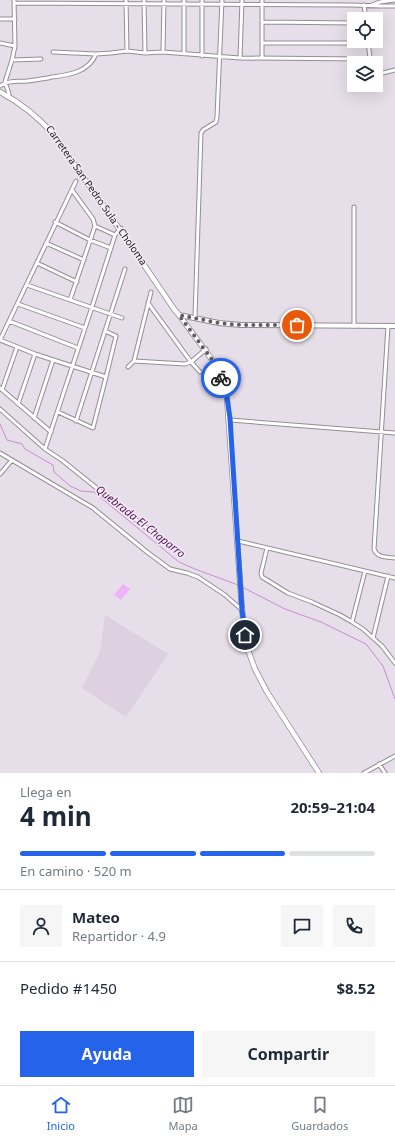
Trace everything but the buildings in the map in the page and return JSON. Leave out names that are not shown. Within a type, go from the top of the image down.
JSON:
[{"type":"main road","name":"Carretera San Pedro Sula - Choloma","points":[[0,91],[9,94],[25,104],[51,127],[121,229]]},
{"type":"main road","name":"Carretera San Pedro Sula - Choloma","points":[[0,91],[23,106],[50,130],[177,308],[179,315],[206,349],[222,380],[227,398],[230,420],[242,610],[247,647],[255,669],[268,692],[319,773]]},
{"type":"street","points":[[202,0],[202,56]]},
{"type":"street","points":[[195,318],[201,133],[216,122],[218,116],[222,0]]},
{"type":"street","points":[[240,58],[242,0]]},
{"type":"street","points":[[262,0],[262,58]]},
{"type":"street","points":[[282,0],[282,5]]},
{"type":"street","points":[[298,0],[298,5]]},
{"type":"street","points":[[316,0],[316,5]]},
{"type":"street","points":[[335,0],[335,5]]},
{"type":"street","points":[[352,0],[352,5]]},
{"type":"street","points":[[371,5],[395,0]]},
{"type":"street","points":[[388,1],[389,6]]},
{"type":"street","points":[[9,94],[6,82],[15,46],[14,2],[184,2],[202,4],[395,6]]},
{"type":"street","points":[[126,2],[126,51]]},
{"type":"street","points":[[144,2],[144,53]]},
{"type":"street","points":[[163,52],[164,2]]},
{"type":"street","points":[[184,2],[184,54]]},
{"type":"street","points":[[364,5],[365,12]]},
{"type":"street","points":[[0,19],[15,19]]},
{"type":"street","points":[[262,22],[347,23]]},
{"type":"street","points":[[262,43],[347,42]]},
{"type":"street","points":[[0,43],[15,46]]},
{"type":"street","points":[[53,52],[96,54],[126,51],[144,53],[163,52],[240,58],[347,58]]},
{"type":"street","points":[[0,86],[6,82],[28,81],[78,72],[88,66],[96,54]]},
{"type":"street","points":[[12,60],[41,59]]},
{"type":"street","points":[[383,73],[395,70]]},
{"type":"street","points":[[76,181],[55,222],[27,285],[0,340],[34,354],[106,377]]},
{"type":"street","points":[[70,300],[95,226],[93,219],[72,190]]},
{"type":"street","points":[[354,206],[354,326]]},
{"type":"street","points":[[55,222],[90,240],[110,248]]},
{"type":"street","points":[[95,226],[115,235]]},
{"type":"street","points":[[45,449],[92,308],[110,248],[115,235],[121,229]]},
{"type":"street","points":[[46,243],[84,260]]},
{"type":"street","points":[[37,263],[76,282]]},
{"type":"street","points":[[76,421],[125,269]]},
{"type":"street","points":[[27,285],[122,318]]},
{"type":"street","points":[[128,367],[134,361],[151,292]]},
{"type":"street","points":[[148,303],[190,362],[200,372]]},
{"type":"street","points":[[18,304],[85,328]]},
{"type":"street","points":[[179,315],[219,323],[241,325],[395,326]]},
{"type":"street","points":[[9,321],[78,348]]},
{"type":"street","points":[[388,326],[374,548],[375,553],[378,556],[395,558]]},
{"type":"street","points":[[58,412],[93,428],[116,336],[105,331]]},
{"type":"street","points":[[17,347],[1,389],[51,432]]},
{"type":"street","points":[[134,361],[185,364],[190,362],[206,349]]},
{"type":"street","points":[[18,404],[34,354]]},
{"type":"street","points":[[34,418],[53,360]]},
{"type":"street","points":[[0,409],[45,449],[63,461],[140,524],[173,548]]},
{"type":"street","points":[[230,420],[395,433]]},
{"type":"street","points":[[0,453],[93,508],[147,552],[170,568],[198,577],[225,595],[242,610]]},
{"type":"street","points":[[0,474],[12,460]]},
{"type":"street","points":[[238,541],[395,578]]},
{"type":"street","points":[[267,548],[261,573],[262,577],[288,593],[340,615],[363,629],[382,646],[394,663]]},
{"type":"street","points":[[352,622],[365,571]]},
{"type":"street","points":[[373,638],[388,576]]},
{"type":"street","points":[[394,663],[395,658]]},
{"type":"street","points":[[364,773],[395,756]]},
{"type":"street","points":[[379,764],[385,773]]},
{"type":"shaded area","points":[[123,584],[130,589],[121,600],[114,595]]},
{"type":"shaded area","points":[[105,615],[168,654],[126,717],[82,688],[100,652]]},
{"type":"waterway","name":"Quebrada El Chaparro","points":[[0,424],[7,440],[22,444],[25,449],[53,465],[54,472],[70,486],[81,491],[94,492],[179,562],[238,585]]},
{"type":"waterway","name":"Quebrada El Chaparro","points":[[242,587],[285,609],[321,622],[366,644],[383,666],[395,699]]},
{"type":"way so far","points":[[221,378],[206,349],[179,315],[219,323],[241,325],[297,325]]},
{"type":"route","points":[[221,378],[227,398],[230,418],[233,484],[245,635]]}]
